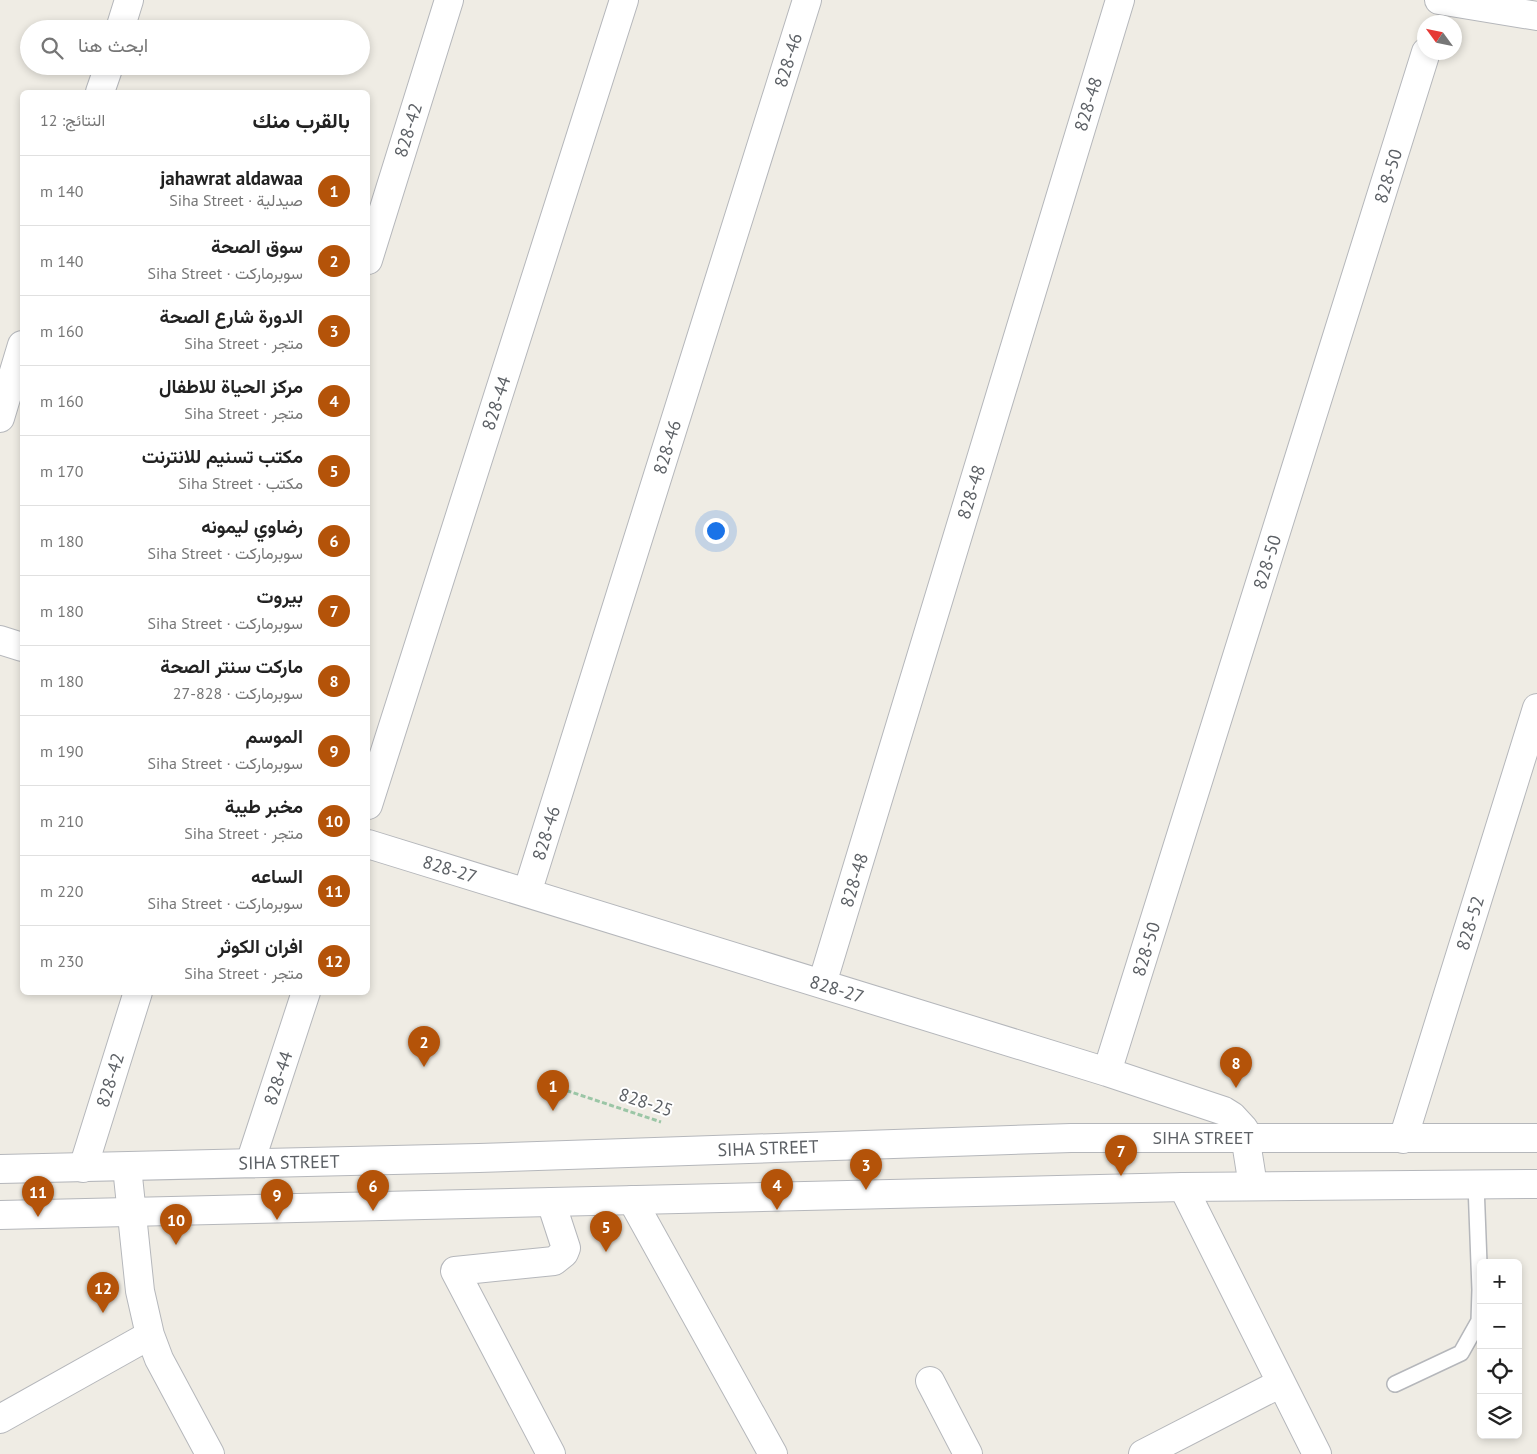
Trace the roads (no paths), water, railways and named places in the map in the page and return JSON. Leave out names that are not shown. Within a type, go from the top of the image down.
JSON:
[{"type":"street","points":[[123,20],[129,0]]},
{"type":"street","name":"828-42","points":[[370,254],[449,0]]},
{"type":"street","name":"828-44","points":[[370,791],[374,762],[624,0]]},
{"type":"street","name":"828-46","points":[[527,893],[807,0]]},
{"type":"street","name":"828-48","points":[[822,984],[1120,0]]},
{"type":"street","points":[[1439,0],[1537,15]]},
{"type":"street","points":[[1438,15],[1443,0]]},
{"type":"street","name":"828-50","points":[[1107,1072],[1423,60]]},
{"type":"street","points":[[101,90],[106,75]]},
{"type":"street","points":[[0,418],[20,352]]},
{"type":"street","points":[[0,640],[20,647]]},
{"type":"street","name":"828-52","points":[[1403,1139],[1537,708]]},
{"type":"street","name":"828-27","points":[[370,845],[1107,1072],[1224,1111],[1240,1122],[1246,1137],[1253,1186]]},
{"type":"street","name":"828-42","points":[[83,1168],[137,995]]},
{"type":"street","name":"828-44","points":[[250,1163],[305,995]]},
{"type":"street","name":"SIHA STREET","points":[[0,1169],[128,1167],[1071,1138],[1537,1138]]},
{"type":"street","points":[[128,1167],[140,1291],[150,1335],[159,1358],[210,1454]]},
{"type":"street","points":[[0,1215],[1182,1187],[1537,1184]]},
{"type":"street","points":[[1182,1187],[1317,1454]]},
{"type":"street","points":[[632,1200],[772,1454]]},
{"type":"street","points":[[551,1202],[566,1248],[564,1253],[554,1261],[455,1271],[551,1454]]},
{"type":"street","points":[[0,1419],[150,1335]]},
{"type":"street","points":[[930,1381],[968,1454]]},
{"type":"street","points":[[1158,1451],[1281,1383]]},
{"type":"lane","points":[[1395,1384],[1461,1353],[1479,1321],[1480,1290],[1476,1184]]},
{"type":"place","name":"سوق الصحة","points":[[424,1067]]},
{"type":"place","name":"ماركت سنتر الصحة","points":[[1236,1088]]},
{"type":"place","name":"jahawrat aldawaa","points":[[553,1111]]},
{"type":"place","name":"بيروت","points":[[1121,1176]]},
{"type":"place","name":"الدورة شارع الصحة","points":[[866,1190]]},
{"type":"place","name":"مركز الحياة للاطفال","points":[[777,1210]]},
{"type":"place","name":"رضاوي ليمونه","points":[[373,1211]]},
{"type":"place","name":"الساعه","points":[[38,1217]]},
{"type":"place","name":"الموسم","points":[[277,1220]]},
{"type":"place","name":"مخبر طيبة","points":[[176,1245]]},
{"type":"place","name":"مكتب تسنيم للانترنت","points":[[606,1252]]},
{"type":"place","name":"افران الكوثر","points":[[103,1313]]}]
